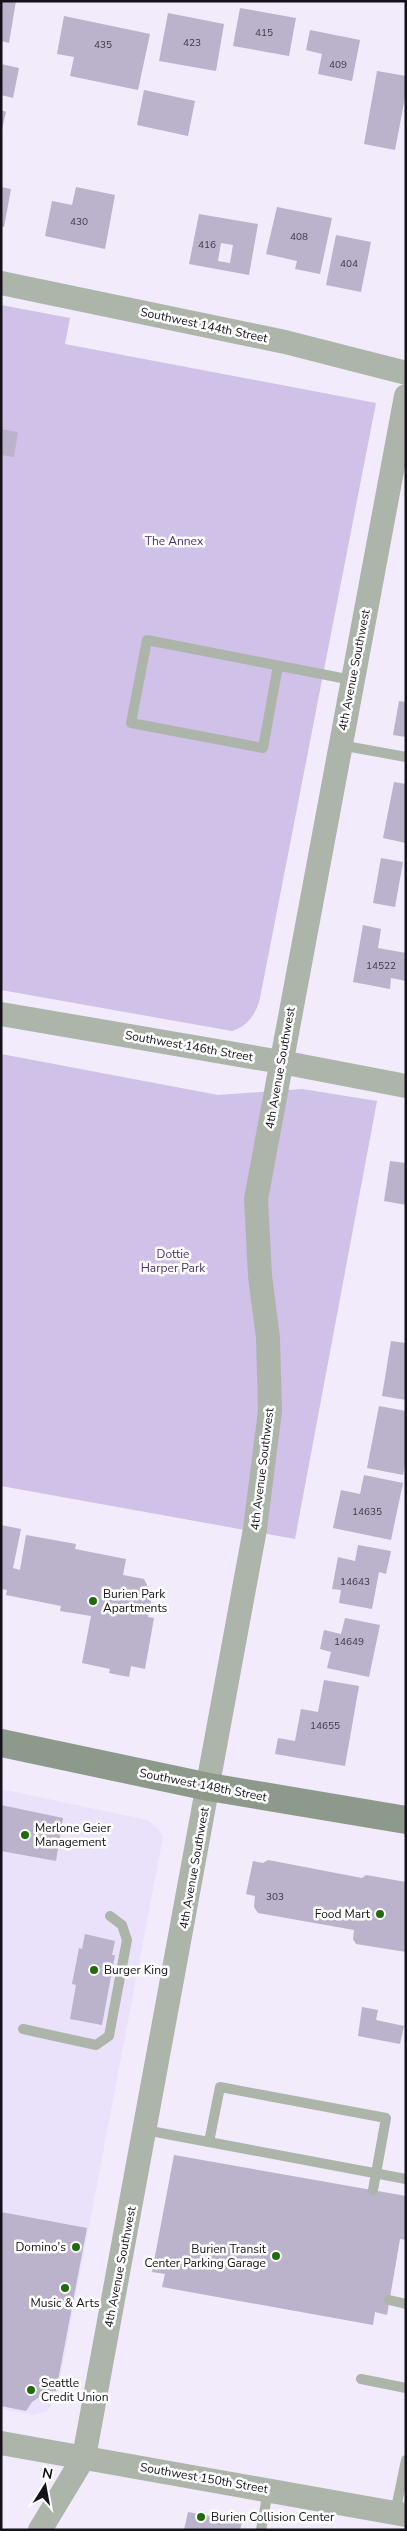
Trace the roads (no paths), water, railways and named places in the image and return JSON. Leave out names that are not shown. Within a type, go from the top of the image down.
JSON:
[{"type":"main road","name":"Southwest 148th Street","points":[[1,1743],[209,1787],[406,1820]]},
{"type":"street","name":"Southwest 144th Street","points":[[1,283],[285,342],[406,373]]},
{"type":"street","name":"4th Avenue Southwest","points":[[40,2530],[84,2457],[209,1787],[255,1529],[270,1410],[268,1338],[260,1276],[256,1199],[406,396]]},
{"type":"street","name":"Southwest 146th Street","points":[[1,1014],[281,1062],[406,1086]]},
{"type":"street","name":"Southwest 150th Street","points":[[1,2443],[401,2514]]},
{"type":"lane","points":[[278,666],[262,748],[131,722],[147,640],[352,680]]},
{"type":"lane","points":[[340,745],[406,758]]},
{"type":"lane","points":[[23,2030],[96,2045],[106,2040],[109,2036],[127,1940],[122,1925],[110,1916]]},
{"type":"lane","points":[[209,2142],[220,2087],[386,2118],[373,2190]]},
{"type":"lane","points":[[145,2130],[406,2179]]},
{"type":"lane","points":[[389,2300],[406,2304]]},
{"type":"lane","points":[[361,2379],[406,2388]]},
{"type":"lane","points":[[401,2514],[406,2460]]},
{"type":"lane","points":[[261,2530],[268,2490]]},
{"type":"place","name":"Burien Park Apartments","points":[[93,1601]]},
{"type":"place","name":"Merlone Geier Management","points":[[25,1835]]},
{"type":"place","name":"Food Mart","points":[[380,1914]]},
{"type":"place","name":"Burger King","points":[[94,1970]]},
{"type":"place","name":"Domino's","points":[[76,2247]]},
{"type":"place","name":"Burien Transit Center Parking Garage","points":[[276,2256]]},
{"type":"place","name":"Music & Arts","points":[[65,2288]]},
{"type":"place","name":"Seattle Credit Union","points":[[31,2390]]},
{"type":"place","name":"Burien Collision Center","points":[[201,2517]]},
{"type":"park label","name":"The Annex","points":[[174,541]]},
{"type":"park label","name":"Dottie Harper Park","points":[[173,1261]]}]
